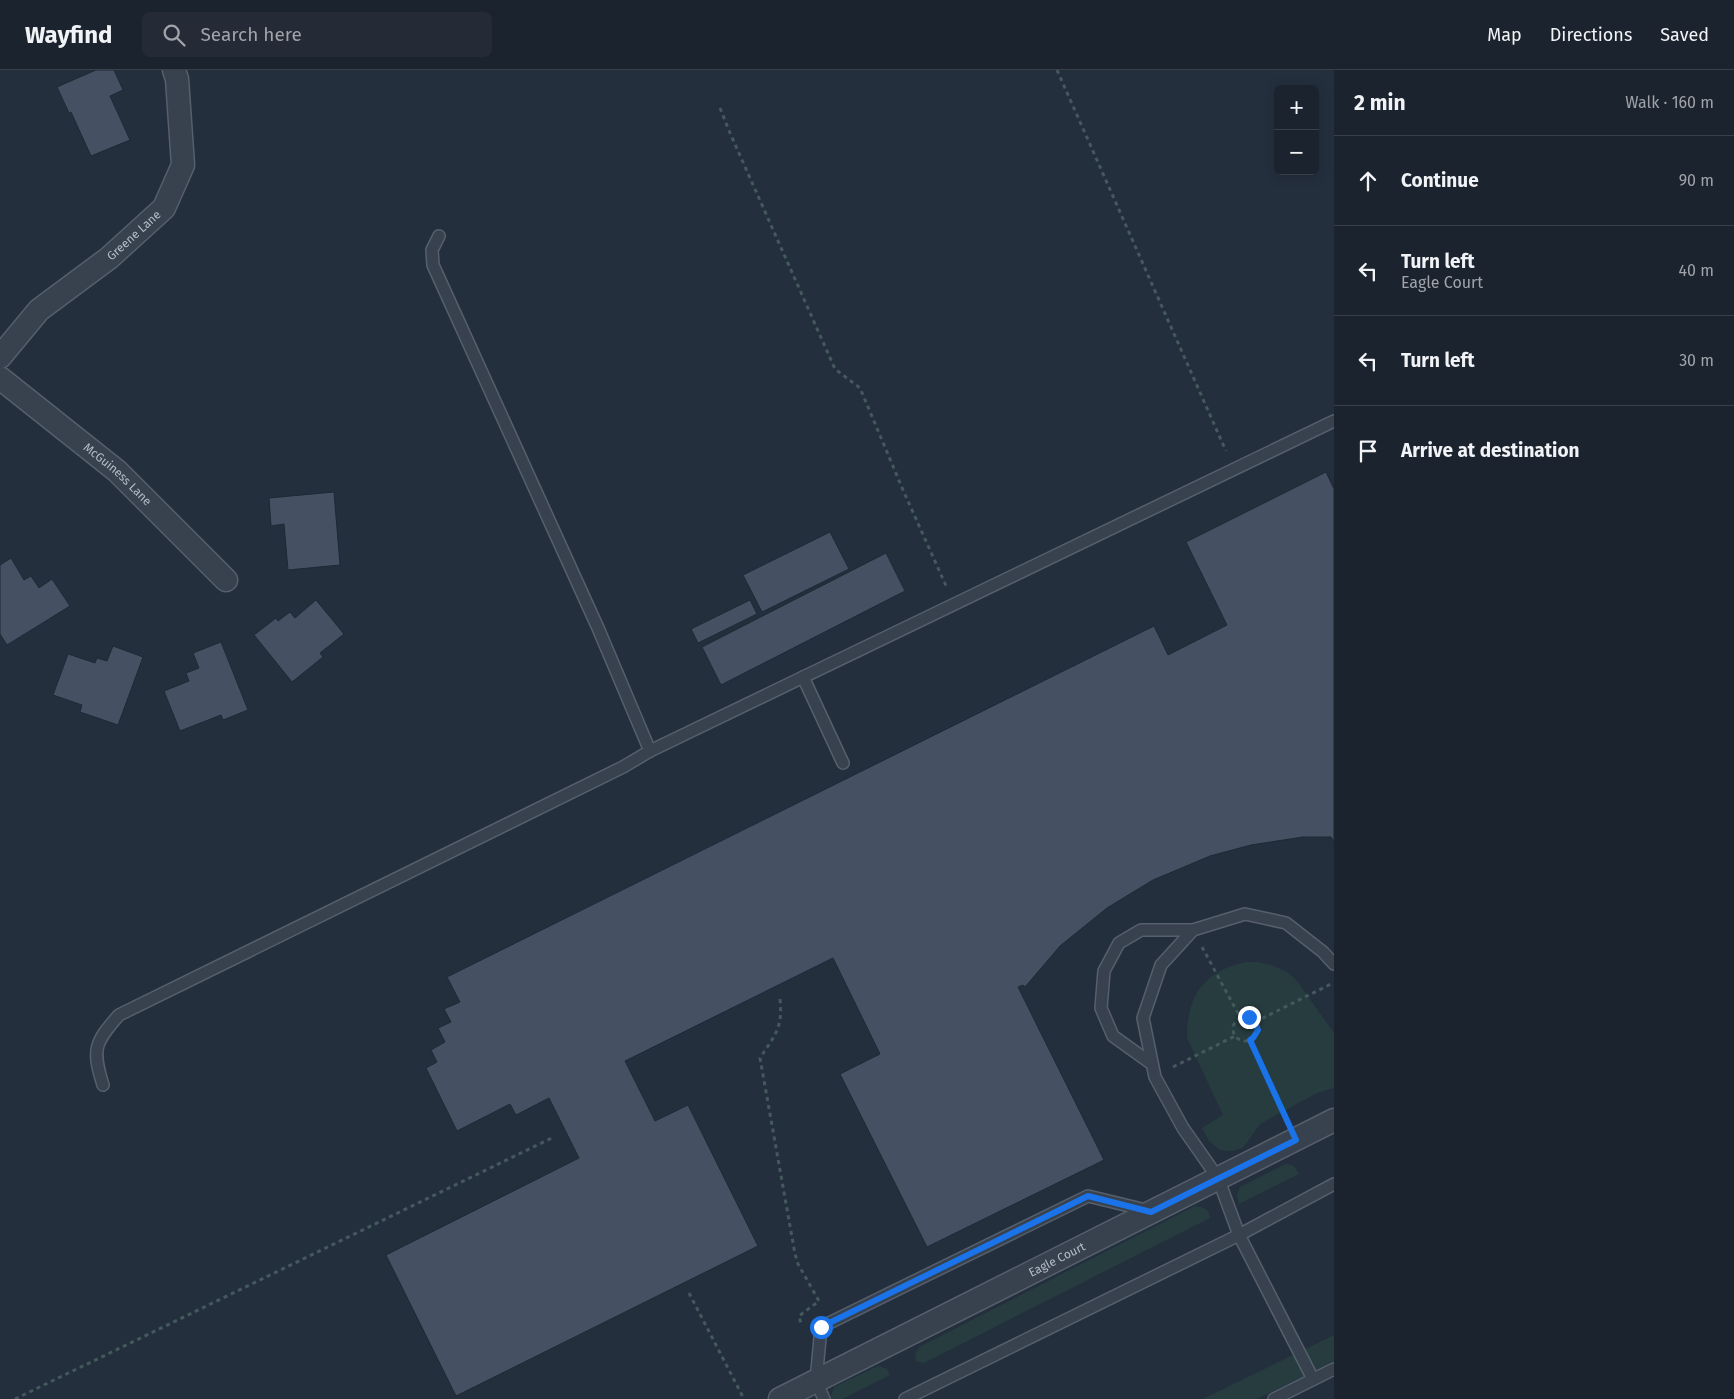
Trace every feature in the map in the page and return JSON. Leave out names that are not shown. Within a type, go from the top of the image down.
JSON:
[{"type":"street","name":"Greene Lane","points":[[0,358],[39,310],[109,258],[164,208],[183,165],[177,79],[174,70]]},
{"type":"street","name":"McGuiness Lane","points":[[0,378],[118,471],[226,580]]},
{"type":"street","name":"Eagle Court","points":[[780,1399],[820,1390],[1151,1212],[1334,1120]]},
{"type":"lane","points":[[439,236],[432,250],[433,265],[598,628],[650,751]]},
{"type":"lane","points":[[103,1085],[96,1064],[96,1046],[105,1031],[119,1015],[623,767],[650,751],[1334,421]]},
{"type":"lane","points":[[803,677],[843,763]]},
{"type":"lane","points":[[1152,1064],[1113,1036],[1101,1008],[1104,971],[1119,943],[1141,930],[1193,930],[1245,914],[1286,923],[1323,952],[1334,964]]},
{"type":"lane","points":[[1193,930],[1161,964],[1143,1018],[1155,1077],[1183,1128],[1218,1178],[1239,1235],[1313,1379]]},
{"type":"lane","points":[[905,1399],[1239,1235],[1334,1184]]},
{"type":"lane","points":[[820,1390],[821,1327],[1088,1196],[1151,1212]]},
{"type":"lane","points":[[1274,1399],[1334,1369]]},
{"type":"path","points":[[1057,70],[1234,469]]},
{"type":"path","points":[[720,108],[835,369],[860,388],[902,490],[955,604]]},
{"type":"path","points":[[1193,930],[1240,1017]]},
{"type":"path","points":[[1255,1022],[1334,983]]},
{"type":"path","points":[[780,999],[781,1016],[777,1033],[760,1058],[795,1254],[798,1264],[819,1301],[799,1316],[802,1325]]},
{"type":"path","points":[[1240,1017],[1249,1017],[1255,1022],[1258,1030],[1253,1038],[1241,1041],[1235,1036],[1233,1032],[1234,1023],[1240,1017]]},
{"type":"path","points":[[1155,1077],[1235,1036]]},
{"type":"path","points":[[1250,1040],[1296,1140]]},
{"type":"path","points":[[15,1399],[554,1137]]},
{"type":"path","points":[[689,1293],[744,1399]]},
{"type":"green space","points":[[1245,962],[1259,962],[1287,972],[1297,981],[1334,1033],[1334,1088],[1317,1093],[1260,1124],[1243,1148],[1232,1151],[1220,1150],[1209,1141],[1202,1128],[1223,1115],[1187,1038],[1188,1023],[1194,998],[1208,979],[1230,966]]},
{"type":"green space","points":[[1286,1164],[1294,1166],[1299,1174],[1239,1204],[1237,1195],[1240,1187]]},
{"type":"green space","points":[[1195,1206],[1207,1210],[1210,1218],[924,1363],[916,1361],[916,1353],[921,1346]]},
{"type":"green space","points":[[1334,1335],[1334,1361],[1257,1399],[1203,1399]]},
{"type":"green space","points":[[878,1366],[887,1369],[890,1375],[842,1399],[830,1399],[834,1387]]},
{"type":"building","points":[[96,70],[114,70],[123,90],[110,96],[130,140],[91,156],[71,112],[69,113],[57,87]]},
{"type":"building","points":[[1326,472],[1334,489],[1334,842],[1331,837],[1303,837],[1251,845],[1210,856],[1153,880],[1107,908],[1060,946],[1025,987],[1023,985],[1018,987],[1104,1160],[927,1247],[840,1074],[880,1054],[833,958],[625,1061],[655,1121],[688,1105],[758,1246],[456,1396],[386,1255],[579,1158],[549,1098],[516,1115],[510,1104],[457,1131],[426,1068],[437,1062],[431,1050],[445,1042],[438,1028],[451,1022],[444,1009],[460,1002],[447,977],[1154,626],[1168,655],[1227,625],[1186,542]]},
{"type":"building","points":[[334,492],[340,565],[288,570],[284,524],[271,526],[269,498]]},
{"type":"building","points":[[830,532],[849,569],[762,612],[743,575]]},
{"type":"building","points":[[886,553],[905,591],[721,685],[702,647]]},
{"type":"building","points":[[11,558],[24,580],[31,576],[39,588],[52,579],[70,606],[7,645],[0,634],[0,565]]},
{"type":"building","points":[[316,600],[344,634],[320,653],[323,657],[292,682],[254,635],[276,618],[278,621],[290,612],[295,618]]},
{"type":"building","points":[[750,600],[757,614],[698,643],[691,629]]},
{"type":"building","points":[[221,642],[248,710],[223,720],[221,715],[180,731],[164,691],[189,681],[186,673],[199,668],[193,653]]},
{"type":"building","points":[[113,646],[143,657],[118,725],[80,712],[82,705],[53,695],[68,654],[95,663],[97,658],[107,661]]},
{"type":"route","points":[[821,1327],[1088,1196],[1151,1212],[1296,1140],[1250,1040],[1258,1030],[1255,1022],[1249,1017]]}]
